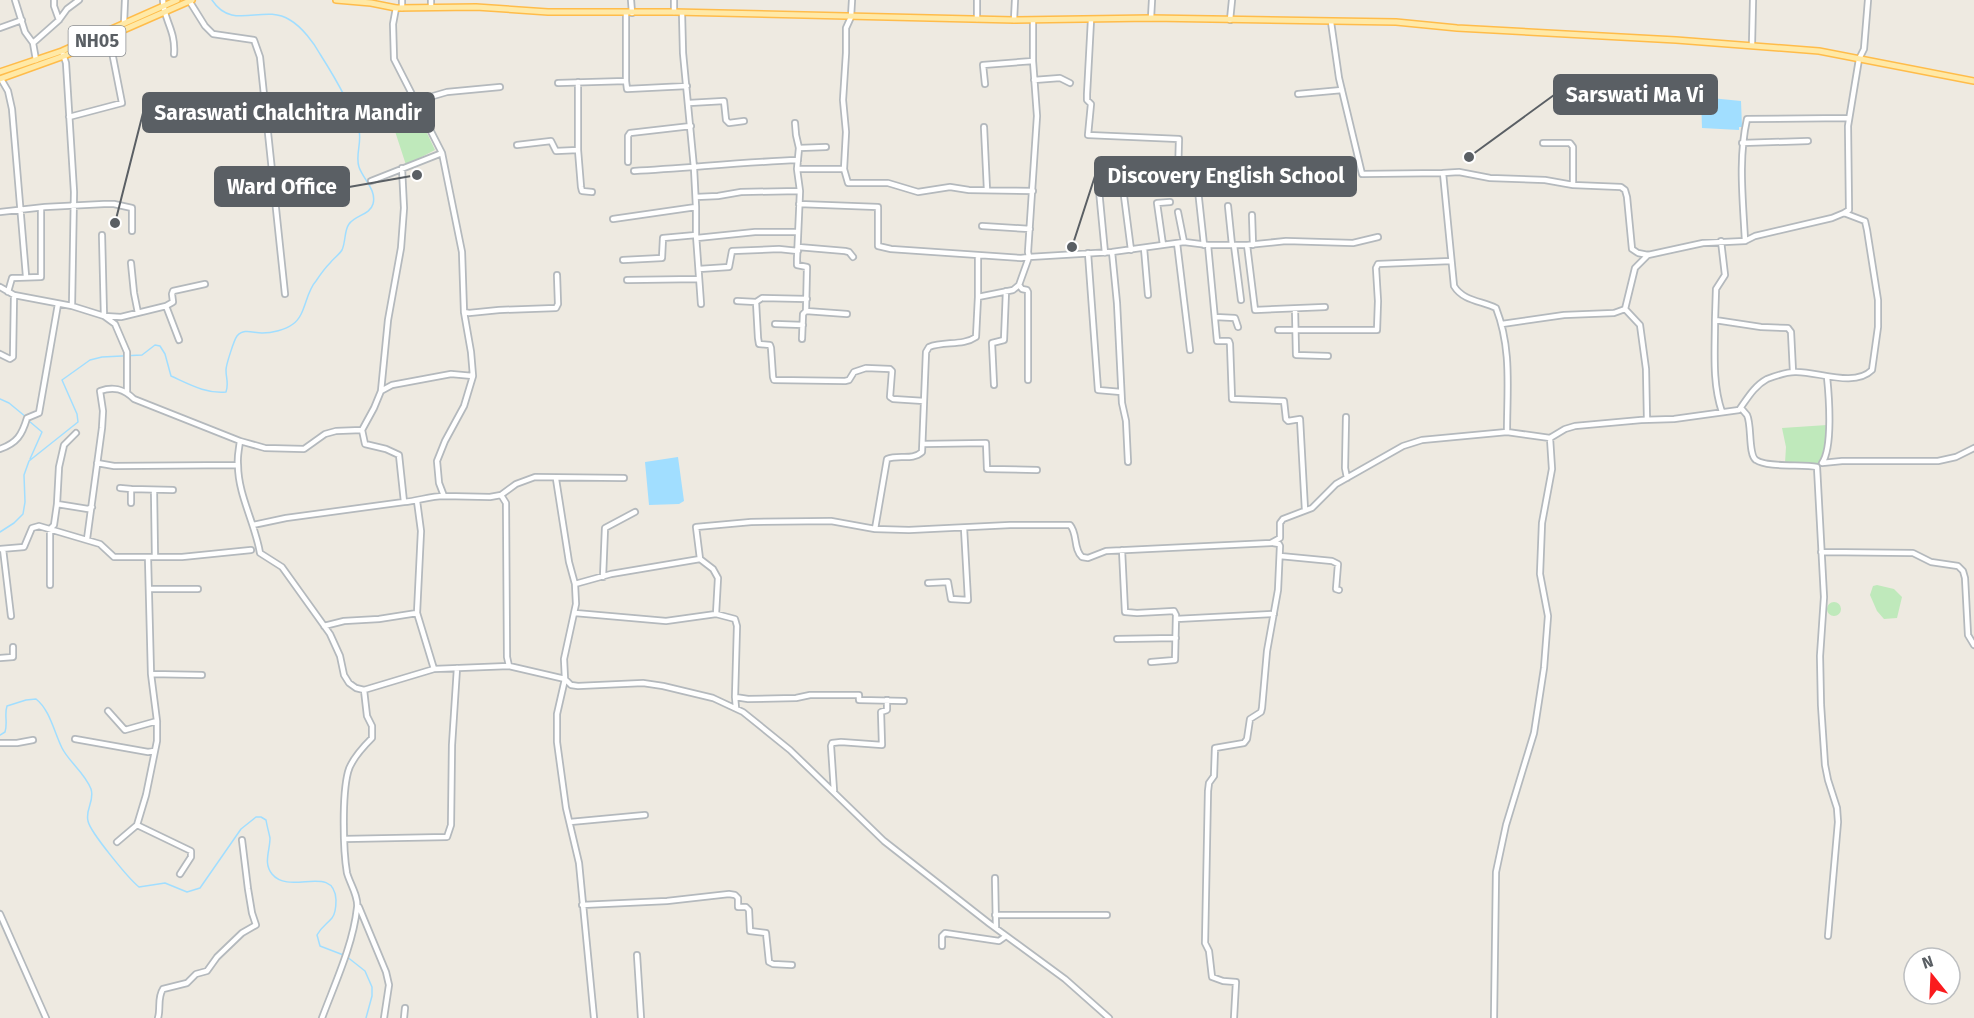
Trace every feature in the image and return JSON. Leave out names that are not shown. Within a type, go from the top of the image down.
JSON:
[{"type":"main road","name":"NH05","points":[[0,76],[36,60],[63,53],[177,0]]},
{"type":"main road","points":[[336,0],[399,8],[486,8],[548,12],[674,12],[1014,21],[1151,18],[1396,22],[1457,28],[1752,44],[1820,51],[1974,81]]},
{"type":"main road","name":"NH05","points":[[0,76],[107,37],[164,6],[191,1]]},
{"type":"street","points":[[15,0],[25,33],[33,43],[36,60]]},
{"type":"street","points":[[54,0],[59,20]]},
{"type":"street","points":[[33,43],[79,0]]},
{"type":"street","points":[[124,23],[125,0]]},
{"type":"street","points":[[402,0],[393,24],[394,59],[442,153],[461,242],[464,312],[471,352],[472,376],[464,406],[444,441],[437,461],[444,496]]},
{"type":"street","points":[[431,0],[431,7]]},
{"type":"street","points":[[444,8],[445,0]]},
{"type":"street","points":[[486,0],[486,8]]},
{"type":"street","points":[[631,0],[627,89],[687,86]]},
{"type":"street","points":[[674,0],[674,12]]},
{"type":"street","points":[[852,0],[851,17],[846,28],[843,100],[846,132],[844,169],[848,183],[888,183],[918,192],[950,187],[1033,191]]},
{"type":"street","points":[[977,0],[977,19]]},
{"type":"street","points":[[1014,21],[1015,0]]},
{"type":"street","points":[[1151,18],[1152,0]]},
{"type":"street","points":[[1230,20],[1232,0]]},
{"type":"street","points":[[1752,44],[1753,0]]},
{"type":"street","points":[[1331,22],[1339,78],[1362,174],[1459,172],[1490,178],[1621,187],[1625,190],[1632,249],[1648,255],[1721,241],[1745,241],[1755,236],[1832,218],[1849,210],[1848,126],[1859,59],[1864,49],[1868,0]]},
{"type":"street","points":[[191,1],[205,26],[213,34],[254,40],[260,57],[285,294]]},
{"type":"street","points":[[164,6],[175,40],[174,54]]},
{"type":"street","points":[[682,13],[696,197],[696,237],[701,304]]},
{"type":"street","points":[[0,28],[22,20]]},
{"type":"street","points":[[1091,20],[1087,94],[1087,100],[1091,104],[1088,135],[1179,139],[1178,174]]},
{"type":"street","points":[[978,297],[1013,290],[1019,285],[1029,256],[1037,116],[1032,61],[1032,21]]},
{"type":"street","points":[[69,117],[122,103],[107,37]]},
{"type":"street","points":[[63,53],[66,63],[74,192],[72,306]]},
{"type":"street","points":[[985,84],[983,65],[1032,61]]},
{"type":"street","points":[[0,76],[8,91],[12,109],[26,276]]},
{"type":"street","points":[[1034,80],[1060,78],[1070,83]]},
{"type":"street","points":[[558,83],[626,81]]},
{"type":"street","points":[[578,82],[578,150],[581,190],[592,192]]},
{"type":"street","points":[[416,101],[447,92],[500,87]]},
{"type":"street","points":[[1298,94],[1342,90]]},
{"type":"street","points":[[689,103],[724,101],[726,120],[729,123],[744,121]]},
{"type":"street","points":[[1745,241],[1741,166],[1742,143],[1747,119],[1850,118]]},
{"type":"street","points":[[795,123],[799,148],[797,169],[800,190],[797,264],[807,267],[807,298],[806,311],[803,314],[802,339]]},
{"type":"street","points":[[628,162],[630,133],[691,126]]},
{"type":"street","points":[[984,127],[987,190]]},
{"type":"street","points":[[517,145],[551,141],[556,151],[578,150]]},
{"type":"street","points":[[1742,143],[1808,141]]},
{"type":"street","points":[[1543,143],[1569,143],[1573,147],[1574,184]]},
{"type":"street","points":[[799,148],[826,147]]},
{"type":"street","points":[[371,181],[442,153]]},
{"type":"street","points":[[634,171],[694,168],[755,161],[798,160]]},
{"type":"street","points":[[402,168],[404,208],[401,248],[388,320],[381,391],[362,430],[365,444],[399,455],[404,502]]},
{"type":"street","points":[[797,169],[844,169]]},
{"type":"street","points":[[1443,173],[1454,286],[1465,297],[1496,308],[1502,324],[1508,350],[1507,432]]},
{"type":"street","points":[[1123,189],[1131,250]]},
{"type":"street","points":[[696,197],[741,192],[800,190]]},
{"type":"street","points":[[1100,190],[1105,253]]},
{"type":"street","points":[[1198,190],[1217,340],[1229,341],[1230,344],[1232,399],[1284,401],[1288,421],[1300,419],[1305,510]]},
{"type":"street","points":[[1163,245],[1157,203],[1170,202]]},
{"type":"street","points":[[0,212],[114,204],[132,208],[132,231]]},
{"type":"street","points":[[799,204],[878,207],[878,246],[881,248],[1012,258],[1105,253],[1184,242],[1206,245],[1250,245],[1286,241],[1353,243],[1378,237]]},
{"type":"street","points":[[1228,206],[1241,300]]},
{"type":"street","points":[[613,219],[696,207]]},
{"type":"street","points":[[8,292],[12,278],[40,277],[41,208]]},
{"type":"street","points":[[1178,212],[1184,242]]},
{"type":"street","points":[[1271,543],[1280,538],[1280,523],[1283,519],[1317,504],[1336,484],[1403,446],[1422,440],[1507,432],[1550,438],[1575,426],[1674,419],[1738,410],[1753,389],[1766,380],[1793,372],[1845,378],[1869,374],[1872,370],[1878,327],[1878,300],[1865,221],[1844,213]]},
{"type":"street","points":[[1252,214],[1250,245],[1255,310],[1325,307]]},
{"type":"street","points":[[982,226],[1030,229]]},
{"type":"street","points":[[623,260],[662,258],[663,238],[755,232],[797,232]]},
{"type":"street","points":[[102,235],[104,316]]},
{"type":"street","points":[[1721,241],[1725,275],[1716,290],[1715,373],[1718,402],[1722,412]]},
{"type":"street","points":[[1177,243],[1190,350]]},
{"type":"street","points":[[1144,248],[1148,296]]},
{"type":"street","points":[[699,269],[729,267],[732,251],[779,249],[845,251],[853,257]]},
{"type":"street","points":[[1112,252],[1128,462]]},
{"type":"street","points":[[1088,253],[1098,390],[1121,392]]},
{"type":"street","points":[[1625,309],[1635,268],[1648,255]]},
{"type":"street","points":[[875,529],[887,459],[918,456],[922,452],[926,352],[929,346],[937,343],[970,341],[976,337],[978,256]]},
{"type":"street","points":[[1278,330],[1377,330],[1376,268],[1378,264],[1451,261]]},
{"type":"street","points":[[131,263],[138,313]]},
{"type":"street","points":[[464,312],[469,314],[499,310],[556,308],[558,304],[557,275]]},
{"type":"street","points":[[627,280],[699,279]]},
{"type":"street","points":[[0,287],[14,295],[72,306],[104,316],[121,317],[166,306],[173,302],[173,291],[205,284]]},
{"type":"street","points":[[1019,285],[1028,292],[1028,380]]},
{"type":"street","points":[[994,385],[993,343],[1004,340],[1006,291]]},
{"type":"street","points":[[0,354],[13,357],[14,295]]},
{"type":"street","points":[[737,301],[756,302],[762,298],[807,298]]},
{"type":"street","points":[[756,302],[759,344],[770,345],[774,380],[845,381],[849,380],[854,372],[866,368],[890,369],[892,371],[890,397],[924,400]]},
{"type":"street","points":[[0,449],[17,439],[22,434],[27,418],[39,412],[58,304]]},
{"type":"street","points":[[166,306],[179,340]]},
{"type":"street","points":[[1295,309],[1296,355],[1328,356]]},
{"type":"street","points":[[1502,324],[1564,315],[1614,313],[1625,309]]},
{"type":"street","points":[[1625,309],[1640,325],[1646,369],[1647,420]]},
{"type":"street","points":[[806,311],[847,314]]},
{"type":"street","points":[[104,316],[115,324],[127,352],[127,392]]},
{"type":"street","points":[[1215,317],[1235,318],[1239,327]]},
{"type":"street","points":[[1715,320],[1761,327],[1788,328],[1791,332],[1793,372]]},
{"type":"street","points":[[775,324],[803,325]]},
{"type":"street","points":[[381,391],[392,385],[420,379],[451,375],[472,376]]},
{"type":"street","points":[[1827,376],[1828,450],[1820,465],[1824,597],[1820,656],[1821,705],[1827,780],[1837,808],[1838,822],[1828,936]]},
{"type":"street","points":[[87,539],[104,411],[100,391],[114,388],[127,392],[134,399],[240,441],[265,448],[304,449],[325,434],[336,431],[362,430]]},
{"type":"street","points":[[1741,408],[1746,415],[1753,458],[1757,461],[1782,465],[1820,465],[1842,461],[1938,461],[1956,457],[1974,448]]},
{"type":"street","points":[[1346,417],[1345,468],[1347,478]]},
{"type":"street","points":[[50,585],[50,529],[54,525],[59,467],[64,445],[76,433]]},
{"type":"street","points":[[1494,1018],[1496,872],[1499,853],[1534,733],[1544,668],[1548,616],[1540,574],[1542,523],[1552,469],[1550,438]]},
{"type":"street","points":[[240,441],[237,465],[243,497],[254,525],[260,550]]},
{"type":"street","points":[[923,444],[986,443],[987,469],[1037,470]]},
{"type":"street","points":[[97,463],[114,466],[237,465]]},
{"type":"street","points":[[254,525],[286,518],[417,501],[434,496],[490,497],[501,495],[516,484],[535,477],[624,478]]},
{"type":"street","points":[[556,479],[569,562],[575,584],[575,613],[564,659],[565,679],[557,714],[557,742],[579,863],[594,1018]]},
{"type":"street","points":[[434,496],[440,483]]},
{"type":"street","points":[[120,488],[173,490]]},
{"type":"street","points":[[131,489],[131,503]]},
{"type":"street","points":[[154,490],[155,557]]},
{"type":"street","points":[[501,495],[506,503],[508,666]]},
{"type":"street","points":[[417,501],[421,531],[417,613],[434,669]]},
{"type":"street","points":[[57,504],[88,509],[92,507]]},
{"type":"street","points":[[603,577],[605,528],[635,512]]},
{"type":"street","points":[[716,614],[716,573],[700,559],[696,527],[751,522],[831,521],[875,529],[909,530],[1010,525],[1070,525],[1075,532],[1078,554],[1082,558],[1106,551],[1279,544],[1280,556],[1274,614],[1267,651],[1261,712],[1250,719],[1247,740],[1244,743],[1215,748],[1214,776],[1209,783],[1208,791],[1205,943],[1209,951],[1212,977],[1236,982],[1234,1018]]},
{"type":"street","points":[[11,616],[2,549],[24,547],[32,528],[39,526],[100,544],[114,557],[190,556],[260,550],[282,567],[324,626],[340,656],[344,675],[356,688],[364,690],[434,669],[508,666],[565,679],[571,685],[643,683],[713,698],[736,708],[790,750],[884,841],[1065,979],[1109,1018]]},
{"type":"street","points":[[928,583],[948,582],[951,599],[968,600],[964,528]]},
{"type":"street","points":[[1122,550],[1125,612],[1174,611],[1176,619],[1175,660],[1151,662]]},
{"type":"street","points":[[1821,552],[1913,553],[1931,562],[1958,566],[1965,578],[1968,635],[1974,645]]},
{"type":"street","points":[[1280,556],[1332,561],[1338,564],[1336,589],[1339,590]]},
{"type":"street","points":[[117,842],[137,825],[157,741],[151,674],[148,558]]},
{"type":"street","points":[[575,584],[700,559]]},
{"type":"street","points":[[149,589],[198,589]]},
{"type":"street","points":[[324,626],[344,621],[379,619],[417,613]]},
{"type":"street","points":[[575,613],[666,621],[716,614],[735,619],[737,626],[736,708]]},
{"type":"street","points":[[1176,619],[1274,614]]},
{"type":"street","points":[[1117,639],[1176,638]]},
{"type":"street","points":[[0,658],[13,657],[13,647]]},
{"type":"street","points":[[344,839],[447,837],[451,825],[452,745],[458,668]]},
{"type":"street","points":[[151,674],[202,675]]},
{"type":"street","points":[[364,690],[367,716],[372,726],[372,738],[348,770],[344,855],[348,877],[358,906],[386,972],[389,985],[384,1018]]},
{"type":"street","points":[[735,697],[796,698],[810,695],[859,695],[859,700],[904,700]]},
{"type":"street","points":[[834,791],[832,743],[882,745],[881,712],[887,710],[887,700]]},
{"type":"street","points":[[108,711],[124,730],[157,722]]},
{"type":"street","points":[[75,739],[148,752],[154,751]]},
{"type":"street","points":[[0,743],[33,740]]},
{"type":"street","points":[[570,822],[645,815]]},
{"type":"street","points":[[137,825],[191,851],[191,857],[180,874]]},
{"type":"street","points":[[158,1018],[159,997],[163,989],[187,983],[196,974],[207,971],[242,933],[256,925],[248,889],[242,840]]},
{"type":"street","points":[[995,878],[996,928]]},
{"type":"street","points":[[582,905],[735,895],[738,898],[738,907],[746,907],[749,910],[750,931],[766,933],[770,964],[792,965]]},
{"type":"street","points":[[322,1018],[346,956],[358,906]]},
{"type":"street","points":[[0,914],[46,1018]]},
{"type":"street","points":[[995,915],[1107,915]]},
{"type":"street","points":[[942,946],[942,936],[945,933],[999,942],[1006,936]]},
{"type":"street","points":[[637,955],[641,1018]]},
{"type":"street","points":[[404,1018],[405,1008]]},
{"type":"green space","points":[[418,114],[435,150],[406,165],[392,122]]},
{"type":"green space","points":[[1827,425],[1824,453],[1818,463],[1785,463],[1786,447],[1782,428]]},
{"type":"green space","points":[[1873,586],[1894,589],[1902,597],[1897,618],[1884,619],[1877,611],[1870,595]]},
{"type":"green space","points":[[1831,602],[1837,602],[1841,609],[1837,616],[1831,616],[1827,612],[1827,606]]},
{"type":"water","points":[[1701,97],[1741,101],[1742,127],[1739,127],[1739,130],[1702,128]]},
{"type":"water","points":[[678,457],[684,501],[679,504],[649,505],[645,462]]},
{"type":"waterway","points":[[0,532],[23,514],[24,475],[29,461],[78,422],[77,414],[62,380],[90,360],[102,357],[142,355],[155,345],[160,346],[165,354],[171,376],[205,390],[226,392],[226,367],[237,336],[246,332],[278,331],[297,320],[312,286],[342,250],[349,224],[369,210],[373,204],[373,194],[358,163],[360,135],[356,121],[337,81],[311,40],[290,20],[269,14],[239,16],[229,14],[220,9],[212,0]]},
{"type":"waterway","points":[[0,399],[9,403],[26,417]]},
{"type":"waterway","points":[[29,421],[42,432],[30,459]]},
{"type":"waterway","points":[[0,735],[6,729],[7,706],[36,699],[41,704],[65,753],[91,789],[92,797],[87,817],[90,827],[110,855],[139,887],[165,883],[187,892],[200,888],[241,829],[256,817],[266,820],[270,838],[268,866],[272,874],[280,880],[289,882],[320,881],[328,883],[333,889],[336,909],[332,918],[317,935],[320,946],[346,956],[365,971],[372,987],[366,1018]]},
{"type":"place","name":"Sarswati Ma Vi","points":[[1469,157]]},
{"type":"place","name":"Ward Office","points":[[417,175]]},
{"type":"place","name":"Saraswati Chalchitra Mandir","points":[[115,223]]},
{"type":"place","name":"Discovery English School","points":[[1072,247]]}]
